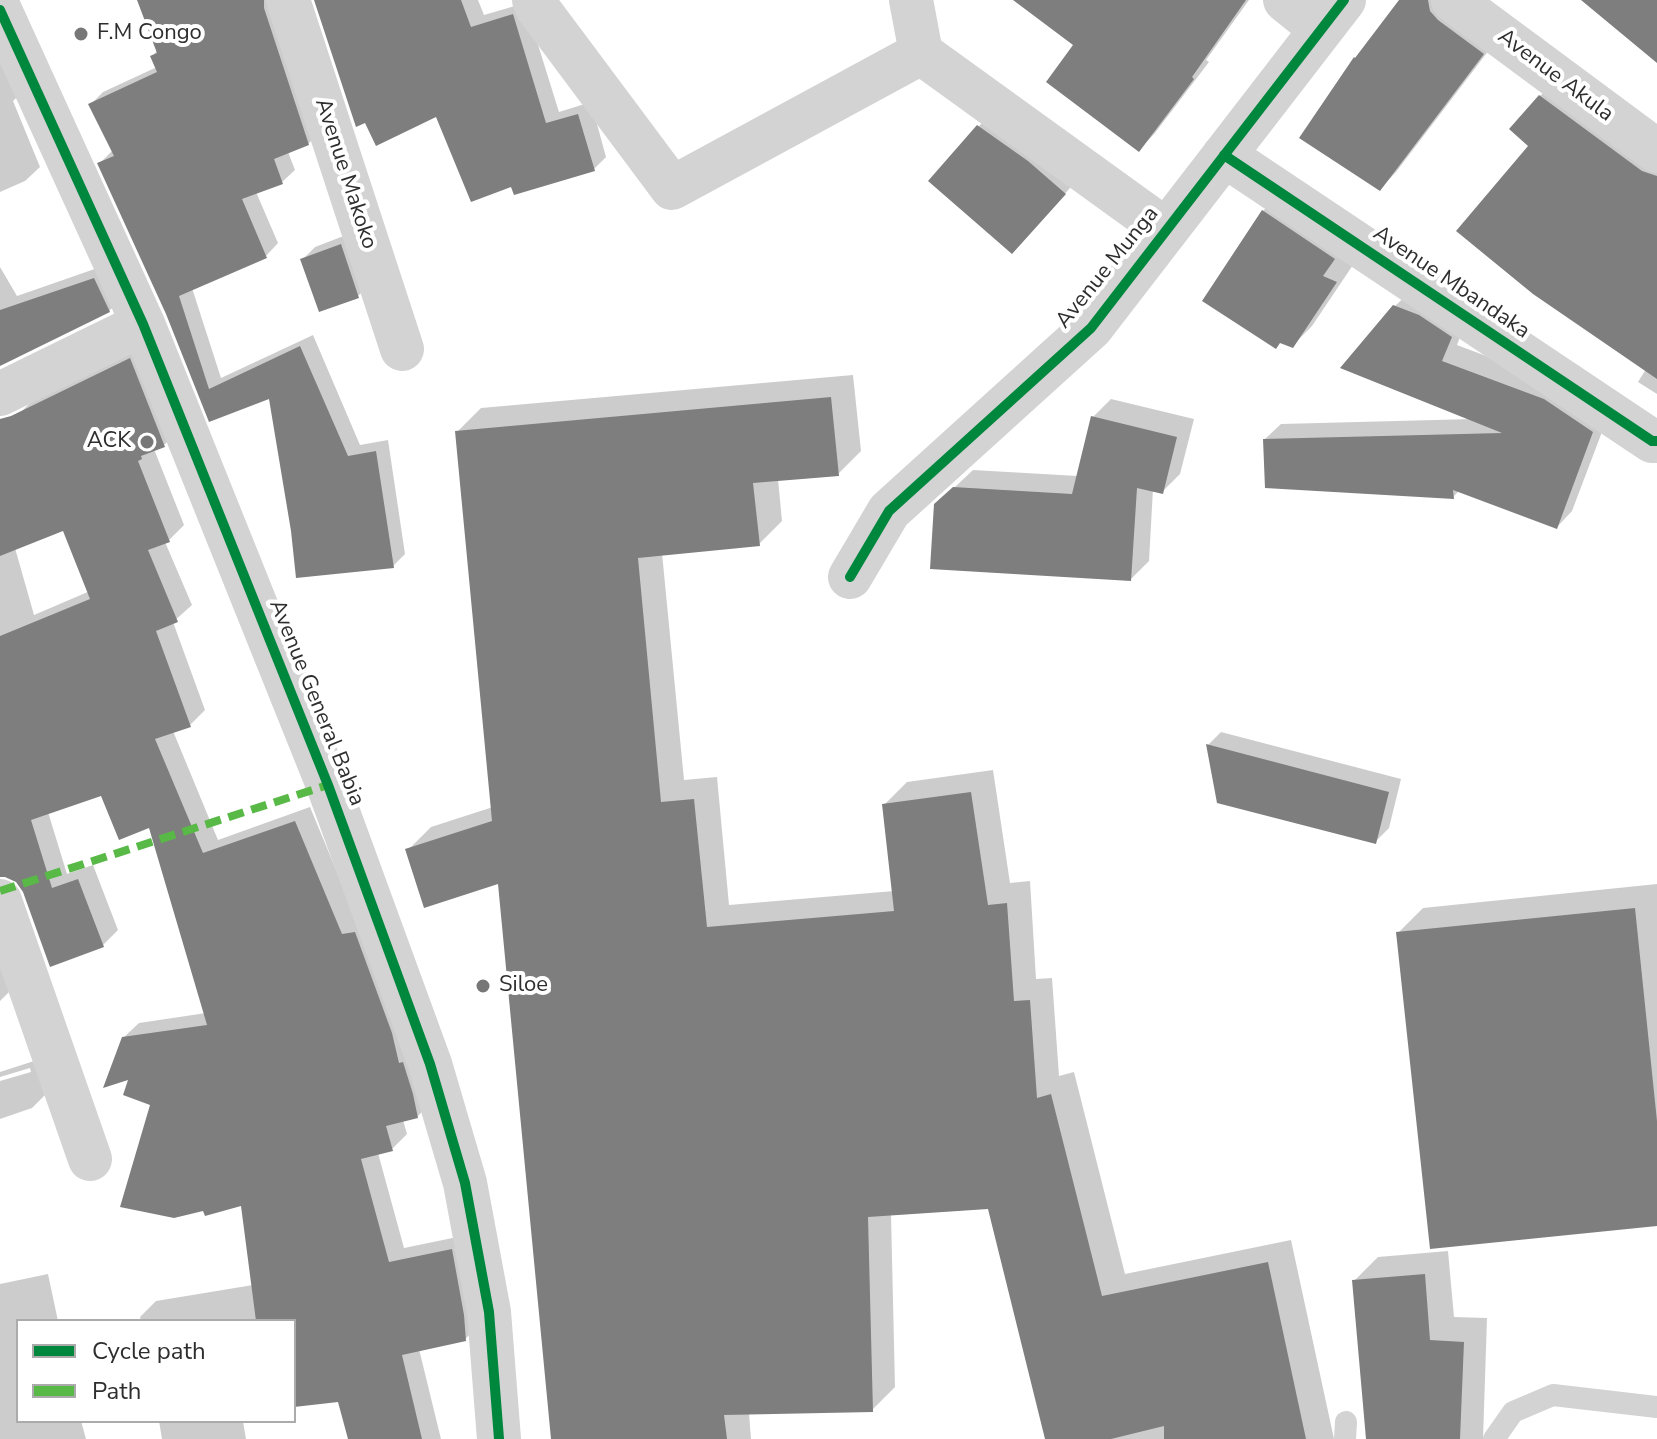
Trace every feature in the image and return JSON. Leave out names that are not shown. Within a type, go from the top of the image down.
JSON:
[{"type":"street","name":"Avenue Makoko","points":[[288,0],[402,349]]},
{"type":"street","points":[[534,0],[672,188],[921,53]]},
{"type":"street","points":[[911,0],[921,53],[1166,230]]},
{"type":"street","points":[[1285,0],[1333,15]]},
{"type":"street","name":"Avenue Akula","points":[[1453,0],[1657,151]]},
{"type":"street","name":"Avenue General Babia","points":[[13,8],[328,785],[430,1064],[465,1183],[489,1312],[499,1439]]},
{"type":"street","name":"Avenue Munga","points":[[850,577],[889,511],[1091,328],[1333,15]]},
{"type":"street","name":"Avenue Mbandaka","points":[[1224,155],[1652,441],[1657,441]]},
{"type":"street","points":[[0,394],[143,324]]},
{"type":"street","points":[[0,901],[90,1159]]},
{"type":"lane","points":[[1494,1439],[1513,1412],[1553,1395],[1657,1407]]},
{"type":"building","points":[[137,0],[264,0],[309,145],[274,159],[283,184],[242,199],[267,258],[179,296],[209,389],[300,346],[348,456],[376,451],[394,568],[296,578],[269,399],[209,422],[166,314],[97,163],[114,156],[88,104],[157,72],[150,56],[157,53]]},
{"type":"building","points":[[314,0],[461,0],[471,27],[513,14],[546,123],[578,114],[595,171],[514,195],[511,187],[471,202],[436,117],[376,146],[365,123],[356,127]]},
{"type":"building","points":[[1013,0],[1246,0],[1192,77],[1194,79],[1139,152],[1046,82],[1073,45]]},
{"type":"building","points":[[1399,0],[1428,0],[1430,11],[1438,20],[1484,54],[1380,191],[1299,138],[1354,57]]},
{"type":"building","points":[[1581,0],[1657,0],[1657,63]]},
{"type":"building","points":[[1539,95],[1642,171],[1657,176],[1657,379],[1533,294],[1456,231],[1528,146],[1509,129]]},
{"type":"building","points":[[977,125],[1028,161],[1066,194],[1012,254],[928,181]]},
{"type":"building","points":[[1262,210],[1335,259],[1323,276],[1337,282],[1293,348],[1280,343],[1276,349],[1202,301]]},
{"type":"building","points":[[341,244],[359,298],[319,312],[300,259]]},
{"type":"building","points":[[94,278],[110,312],[0,366],[0,310]]},
{"type":"building","points":[[1393,305],[1419,315],[1452,337],[1442,361],[1544,399],[1593,432],[1557,529],[1453,490],[1454,499],[1265,488],[1263,439],[1502,433],[1340,368]]},
{"type":"building","points":[[130,358],[165,447],[141,456],[142,459],[138,461],[170,542],[148,550],[178,622],[156,631],[191,727],[155,739],[203,853],[295,821],[342,934],[355,932],[392,1033],[399,1063],[403,1062],[413,1094],[418,1118],[386,1126],[393,1151],[361,1159],[389,1262],[452,1249],[466,1341],[402,1355],[422,1439],[348,1439],[338,1402],[296,1407],[296,1319],[256,1319],[241,1206],[205,1216],[203,1211],[174,1218],[120,1207],[150,1105],[123,1095],[128,1080],[103,1088],[122,1037],[207,1025],[149,828],[119,840],[101,796],[31,820],[52,888],[78,879],[104,947],[50,967],[23,892],[16,882],[0,877],[0,636],[90,599],[63,531],[0,556],[0,419]]},
{"type":"building","points":[[831,397],[839,476],[753,483],[760,546],[638,558],[661,802],[694,799],[707,927],[894,911],[882,804],[971,792],[988,905],[1007,903],[1014,1001],[1030,1000],[1037,1098],[1051,1094],[1102,1296],[1268,1262],[1306,1439],[1164,1439],[1164,1426],[1111,1439],[1045,1439],[988,1209],[868,1217],[873,1412],[724,1415],[727,1439],[551,1439],[498,884],[424,908],[405,849],[492,821],[455,431]]},
{"type":"building","points":[[1091,416],[1177,437],[1163,494],[1137,488],[1131,581],[930,569],[934,504],[953,487],[1072,494]]},
{"type":"building","points":[[1206,744],[1389,792],[1376,844],[1217,803]]},
{"type":"building","points":[[1635,908],[1657,1121],[1657,1226],[1430,1249],[1396,932]]},
{"type":"building","points":[[1425,1274],[1430,1340],[1464,1342],[1460,1439],[1366,1439],[1352,1280]]},
{"type":"marked path","points":[[0,891],[328,785]]},
{"type":"cycle path","points":[[850,577],[889,511],[1091,328],[1344,0]]},
{"type":"cycle path","points":[[0,10],[143,324],[328,785],[430,1064],[465,1183],[489,1312],[499,1439]]},
{"type":"cycle path","points":[[1224,155],[1652,441],[1657,441]]},
{"type":"place","name":"F.M Congo","points":[[81,34]]},
{"type":"place","name":"ACK","points":[[147,442]]},
{"type":"place","name":"Siloe","points":[[483,986]]}]
